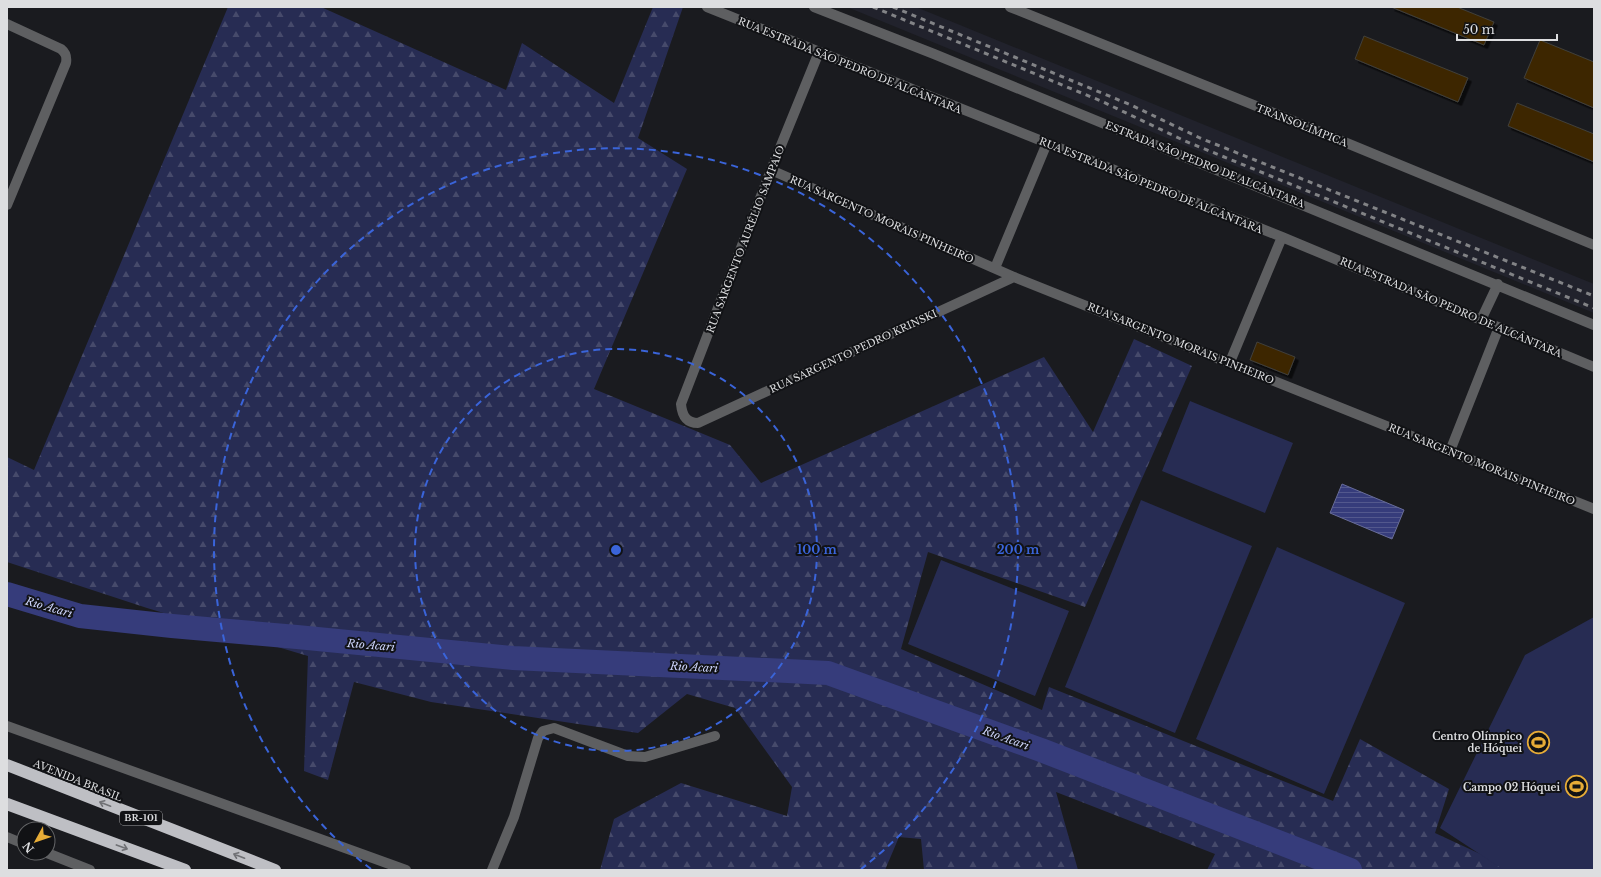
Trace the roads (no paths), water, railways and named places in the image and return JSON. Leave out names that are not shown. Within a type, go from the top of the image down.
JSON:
[{"type":"highway","name":"AVENIDA BRASIL","points":[[7,765],[275,870]]},
{"type":"highway","points":[[7,804],[185,870]]},
{"type":"street","name":"RUA ESTRADA SÃO PEDRO DE ALCÂNTARA","points":[[707,7],[1282,237],[1594,367]]},
{"type":"street","name":"ESTRADA SÃO PEDRO DE ALCÂNTARA","points":[[814,7],[1498,284],[1594,325]]},
{"type":"street","name":"TRANSOLÍMPICA","points":[[1010,7],[1594,244]]},
{"type":"street","points":[[7,24],[61,49],[67,58],[7,205]]},
{"type":"street","name":"RUA SARGENTO AURÉLIO SAMPAIO","points":[[692,423],[686,419],[682,411],[681,404],[771,170],[819,52]]},
{"type":"street","points":[[995,268],[1047,143]]},
{"type":"street","name":"RUA SARGENTO MORAIS PINHEIRO","points":[[771,170],[1014,277],[1230,362],[1594,509]]},
{"type":"street","points":[[1230,362],[1282,237]]},
{"type":"street","name":"RUA SARGENTO PEDRO KRINSKI","points":[[692,423],[698,423],[1014,277]]},
{"type":"street","points":[[1481,320],[1498,284]]},
{"type":"street","points":[[1450,451],[1499,327]]},
{"type":"street","points":[[7,726],[406,870]]},
{"type":"street","points":[[492,870],[514,817],[538,738],[543,731],[548,728],[554,728],[628,756],[645,757],[715,736]]},
{"type":"street","points":[[56,857],[90,870]]},
{"type":"waterway","name":"Rio Acari","points":[[7,594],[80,616],[172,626],[513,658],[828,673],[1041,750],[1350,870]]},
{"type":"railway","points":[[873,7],[1101,101],[1185,141],[1594,308]]},
{"type":"railway","points":[[893,7],[1131,105],[1200,138],[1594,296]]},
{"type":"place","name":"Centro Olímpico de Hóquei","points":[[1538,742]]},
{"type":"place","name":"Campo 02 Hóquei","points":[[1576,787]]}]
